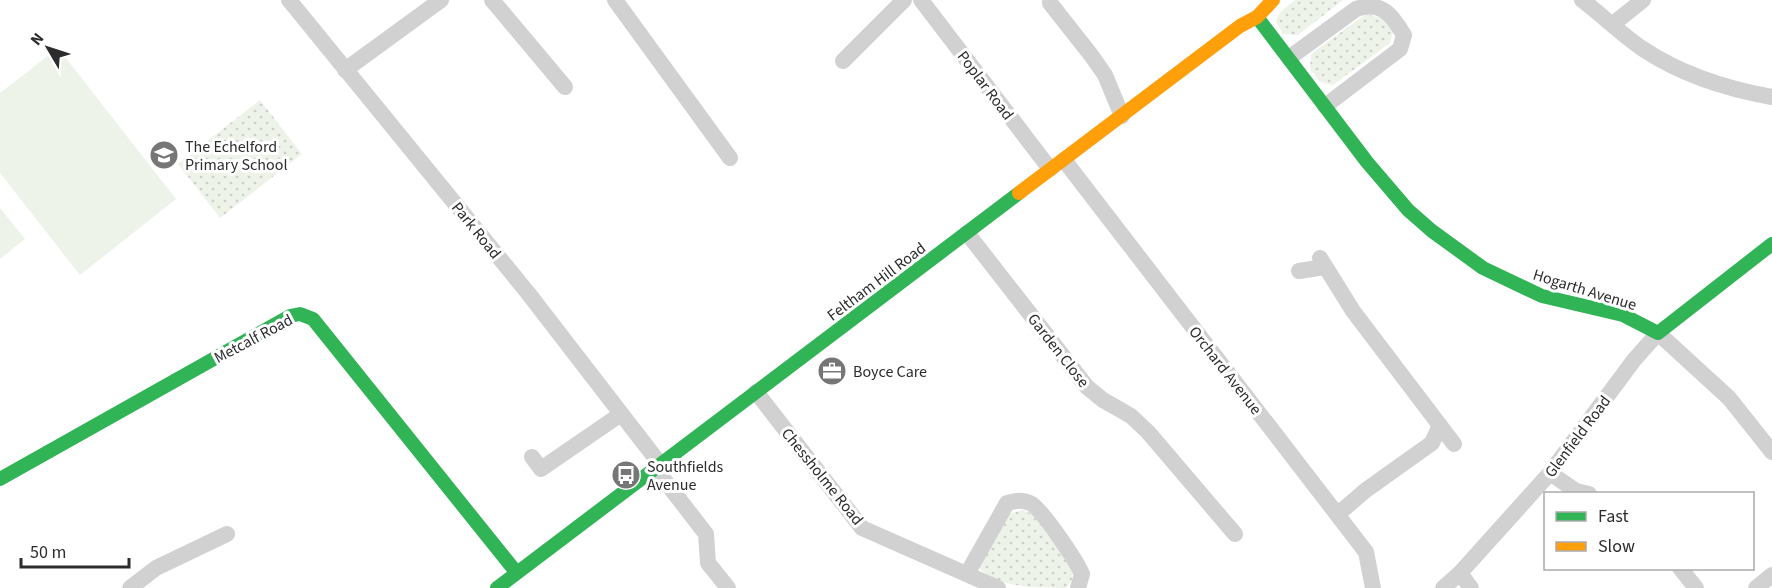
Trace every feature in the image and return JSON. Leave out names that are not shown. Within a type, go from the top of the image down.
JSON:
[{"type":"street","name":"Park Road","points":[[289,0],[528,293],[621,414],[657,466]]},
{"type":"street","points":[[345,70],[441,0]]},
{"type":"street","points":[[492,0],[565,87]]},
{"type":"street","points":[[615,0],[730,158]]},
{"type":"street","points":[[843,60],[904,0]]},
{"type":"street","name":"Poplar Road","points":[[921,0],[1057,164]]},
{"type":"street","name":"Feltham Hill Road","points":[[511,581],[657,466],[1240,26],[1257,17],[1273,0]]},
{"type":"street","points":[[1582,0],[1642,49],[1685,73],[1735,91],[1772,97]]},
{"type":"street","points":[[1612,24],[1643,0]]},
{"type":"street","points":[[1050,3],[1105,75],[1122,116]]},
{"type":"street","points":[[1289,58],[1366,4],[1379,6],[1394,18],[1404,35],[1400,49],[1325,106]]},
{"type":"street","name":"Hogarth Avenue","points":[[1257,17],[1367,162],[1408,210],[1432,231],[1483,268],[1542,296],[1623,315],[1658,333]]},
{"type":"street","name":"Orchard Avenue","points":[[1057,164],[1338,514],[1366,552],[1373,588]]},
{"type":"street","name":"Garden Close","points":[[967,233],[1087,387],[1103,400],[1131,416],[1148,432],[1235,534]]},
{"type":"street","points":[[1772,244],[1658,333],[1729,398],[1772,452]]},
{"type":"street","points":[[1299,271],[1322,262],[1353,311],[1454,444]]},
{"type":"street","name":"Metcalf Road","points":[[1,475],[290,316],[300,314],[313,319],[511,581]]},
{"type":"street","name":"Glenfield Road","points":[[1443,588],[1460,573],[1550,473],[1634,360],[1658,333]]},
{"type":"street","name":"Chessholme Road","points":[[756,392],[862,528],[998,588]]},
{"type":"street","points":[[532,457],[541,469],[621,414]]},
{"type":"street","points":[[1338,514],[1366,490],[1432,444],[1440,425]]},
{"type":"street","points":[[657,466],[706,534],[708,563],[728,588]]},
{"type":"street","points":[[1550,473],[1580,492]]},
{"type":"street","points":[[967,574],[1007,503],[1020,499],[1033,504],[1075,559],[1082,574],[1078,588]]},
{"type":"street","points":[[130,588],[156,567],[227,534]]},
{"type":"street","points":[[1682,570],[1696,588]]},
{"type":"street","points":[[1460,573],[1471,588]]},
{"type":"street","points":[[1756,588],[1772,575]]},
{"type":"shaded area","points":[[1295,0],[1343,0],[1298,35],[1283,34],[1276,22],[1277,18]]},
{"type":"shaded area","points":[[1366,14],[1381,18],[1393,32],[1390,43],[1333,85],[1320,82],[1310,69],[1311,54]]},
{"type":"shaded area","points":[[58,48],[176,199],[80,275],[0,173],[0,93]]},
{"type":"shaded area","points":[[260,100],[302,154],[220,218],[178,164]]},
{"type":"shaded area","points":[[0,208],[25,239],[0,259]]},
{"type":"shaded area","points":[[1023,510],[1032,514],[1073,568],[1072,580],[1066,588],[1018,586],[996,580],[979,568],[1008,514]]},
{"type":"traffic: fast","points":[[1257,17],[1367,162],[1408,210],[1432,231],[1483,268],[1542,296],[1623,315],[1658,333],[1772,244]]},
{"type":"traffic: fast","points":[[497,588],[1019,193]]},
{"type":"traffic: fast","points":[[0,479],[290,316],[300,314],[313,319],[516,572]]},
{"type":"traffic: slow","points":[[1019,193],[1240,26],[1257,17],[1273,0]]},
{"type":"place","name":"The Echelford Primary School","points":[[164,155]]},
{"type":"place","name":"Boyce Care","points":[[832,371]]},
{"type":"place","name":"Southfields Avenue","points":[[626,475]]}]
